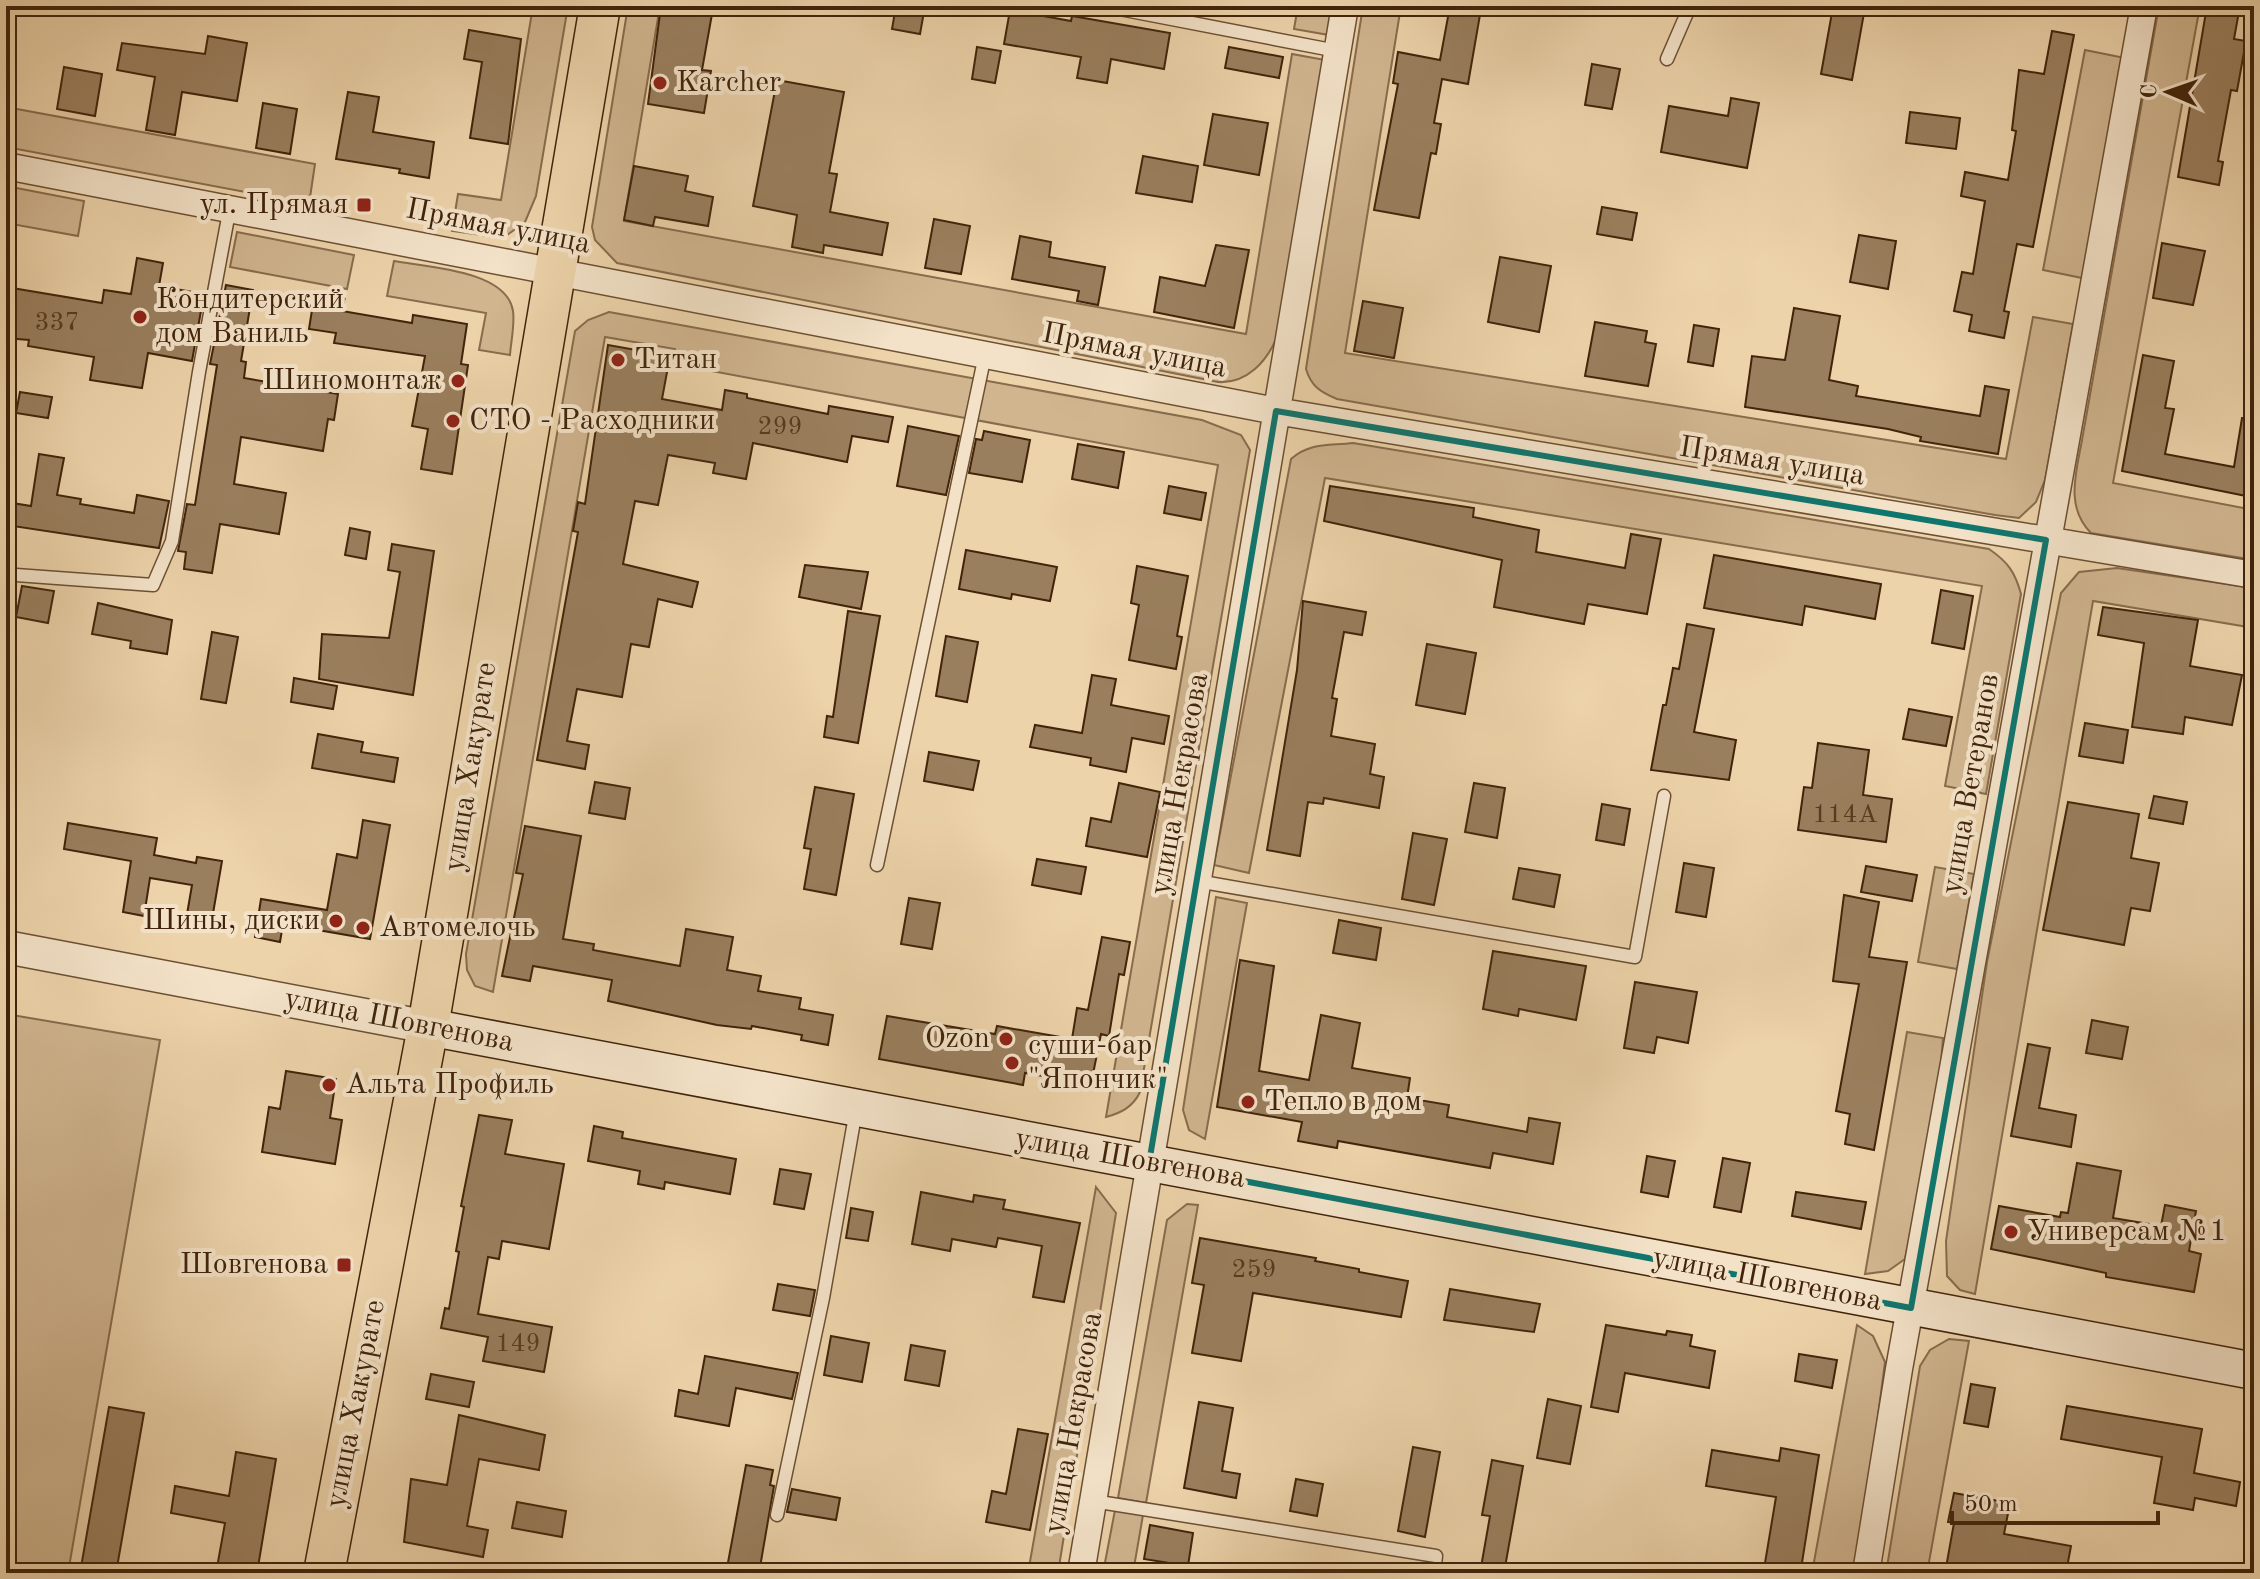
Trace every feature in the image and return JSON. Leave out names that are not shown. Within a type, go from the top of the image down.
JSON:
[{"type":"main road","name":"улица Хакурате","points":[[324,1573],[428,1027],[600,6]]},
{"type":"main road","name":"улица Шовгенова","points":[[428,1027],[2254,1371]]},
{"type":"street","name":"улица Некрасова","points":[[1081,1573],[1345,6]]},
{"type":"street","name":"улица Ветеранов","points":[[1866,1573],[2046,540],[2144,6]]},
{"type":"street","name":"Прямая улица","points":[[6,166],[1276,411],[2254,575]]},
{"type":"street","name":"улица Шовгенова","points":[[6,947],[428,1027]]},
{"type":"lane","points":[[1104,6],[1337,51]]},
{"type":"lane","points":[[1667,59],[1690,6]]},
{"type":"lane","points":[[16,575],[153,585],[172,541],[230,207]]},
{"type":"lane","points":[[877,865],[985,355]]},
{"type":"lane","points":[[1196,881],[1635,957],[1664,796]]},
{"type":"lane","points":[[777,1515],[823,1298],[856,1108]]},
{"type":"lane","points":[[1092,1501],[1436,1556],[1434,1573]]},
{"type":"highlighted area","points":[[1276,411],[2046,540],[1911,1308],[1149,1163]]},
{"type":"shaded area","points":[[533,6],[568,6],[536,196],[525,222],[503,238],[452,231],[458,194],[501,200]]},
{"type":"shaded area","points":[[628,6],[660,6],[624,221],[1246,334],[1292,54],[1325,60],[1273,346],[1262,362],[1247,375],[1218,382],[617,263],[595,240],[592,227]]},
{"type":"shaded area","points":[[1298,6],[1333,6],[1329,35],[1294,29]]},
{"type":"shaded area","points":[[1363,6],[1401,6],[1345,353],[2006,459],[2033,317],[2073,324],[2045,480],[2036,502],[2019,518],[1995,515],[1337,399],[1321,391],[1306,369]]},
{"type":"shaded area","points":[[2159,6],[2200,6],[2113,483],[2254,510],[2254,560],[2091,533],[2083,523],[2075,501],[2077,465]]},
{"type":"shaded area","points":[[2085,50],[2125,58],[2082,278],[2043,270]]},
{"type":"shaded area","points":[[6,107],[315,164],[309,204],[6,147]]},
{"type":"shaded area","points":[[6,186],[84,201],[78,236],[6,223]]},
{"type":"shaded area","points":[[237,232],[354,255],[347,289],[230,267]]},
{"type":"shaded area","points":[[394,261],[463,273],[496,287],[507,297],[513,311],[510,355],[479,350],[486,313],[387,296]]},
{"type":"shaded area","points":[[609,312],[1202,420],[1241,435],[1250,450],[1140,1092],[1126,1109],[1106,1117],[1218,465],[674,364],[675,349],[605,337],[493,992],[475,986],[467,970],[466,954],[575,331],[588,320]]},
{"type":"shaded area","points":[[1353,443],[1989,549],[2010,568],[2021,594],[1986,794],[1945,786],[1982,586],[1325,478],[1249,873],[1214,865],[1291,459],[1313,447]]},
{"type":"shaded area","points":[[2117,568],[2254,588],[2254,628],[2093,601],[1975,1294],[1960,1290],[1947,1276],[1946,1241],[1987,962],[2061,593],[2079,572]]},
{"type":"shaded area","points":[[1935,867],[1974,874],[1957,969],[1918,962]]},
{"type":"shaded area","points":[[1216,897],[1247,903],[1205,1139],[1189,1130],[1183,1110]]},
{"type":"shaded area","points":[[6,1014],[160,1040],[68,1573],[6,1573]]},
{"type":"shaded area","points":[[1907,1032],[1943,1038],[1938,1100],[1905,1259],[1888,1271],[1865,1274]]},
{"type":"shaded area","points":[[1096,1187],[1116,1213],[1058,1573],[1028,1573]]},
{"type":"shaded area","points":[[1187,1204],[1198,1205],[1146,1503],[1118,1498],[1167,1220]]},
{"type":"shaded area","points":[[1857,1325],[1873,1336],[1885,1362],[1859,1563],[1856,1573],[1812,1573]]},
{"type":"shaded area","points":[[1949,1339],[1969,1341],[1927,1573],[1886,1573],[1920,1366],[1930,1350]]},
{"type":"shaded area","points":[[1115,1510],[1143,1515],[1133,1573],[1103,1573]]},
{"type":"building","points":[[661,6],[712,14],[702,70],[711,71],[704,113],[648,104]]},
{"type":"building","points":[[896,6],[925,6],[920,34],[892,29]]},
{"type":"building","points":[[1450,6],[1481,9],[1468,84],[1442,79],[1434,123],[1441,124],[1436,154],[1431,153],[1419,218],[1374,210],[1398,84],[1393,83],[1398,52],[1440,60]]},
{"type":"building","points":[[2207,6],[2240,6],[2234,39],[2246,41],[2237,91],[2231,90],[2218,161],[2223,162],[2219,185],[2178,177]]},
{"type":"building","points":[[1833,7],[1864,13],[1852,80],[1821,74]]},
{"type":"building","points":[[1010,10],[1071,21],[1072,16],[1170,33],[1164,69],[1111,59],[1107,83],[1077,78],[1081,57],[1004,44]]},
{"type":"building","points":[[469,30],[521,39],[508,144],[470,138],[482,62],[464,59]]},
{"type":"building","points":[[2052,31],[2074,35],[2033,247],[2017,244],[2004,311],[2009,312],[2004,338],[1969,331],[1972,315],[1954,311],[1962,272],[1973,274],[1985,201],[1961,196],[1965,172],[2008,180],[2016,131],[2012,130],[2019,70],[2044,74]]},
{"type":"building","points":[[208,36],[247,43],[237,101],[182,92],[175,135],[146,130],[155,77],[117,70],[122,43],[205,54]]},
{"type":"building","points":[[977,47],[1001,51],[995,83],[972,79]]},
{"type":"building","points":[[1229,47],[1283,57],[1279,78],[1225,68]]},
{"type":"building","points":[[1592,64],[1620,69],[1612,109],[1585,105]]},
{"type":"building","points":[[64,67],[102,74],[95,116],[57,109]]},
{"type":"building","points":[[777,80],[844,92],[829,173],[837,174],[830,212],[888,223],[882,255],[824,245],[823,253],[792,247],[797,215],[753,206]]},
{"type":"building","points":[[348,92],[379,97],[373,132],[434,142],[429,178],[399,173],[400,169],[336,159]]},
{"type":"building","points":[[1731,98],[1759,103],[1747,168],[1661,152],[1669,106],[1728,116]]},
{"type":"building","points":[[263,103],[297,109],[290,154],[256,148]]},
{"type":"building","points":[[1910,112],[1960,118],[1956,149],[1906,143]]},
{"type":"building","points":[[1213,114],[1268,123],[1259,175],[1204,165]]},
{"type":"building","points":[[1143,156],[1198,166],[1192,202],[1136,193]]},
{"type":"building","points":[[634,166],[688,176],[685,191],[713,197],[708,226],[655,217],[653,226],[624,220]]},
{"type":"building","points":[[1602,207],[1637,213],[1632,240],[1597,234]]},
{"type":"building","points":[[934,219],[970,226],[961,274],[925,268]]},
{"type":"building","points":[[1859,235],[1896,241],[1888,289],[1850,282]]},
{"type":"building","points":[[1020,236],[1051,242],[1049,257],[1105,267],[1098,305],[1077,301],[1079,291],[1012,279]]},
{"type":"building","points":[[2162,243],[2205,251],[2193,305],[2153,298]]},
{"type":"building","points":[[1216,245],[1249,250],[1234,328],[1154,312],[1160,277],[1205,286]]},
{"type":"building","points":[[1500,257],[1551,266],[1539,332],[1488,322]]},
{"type":"building","points":[[137,258],[163,263],[159,286],[204,294],[192,361],[148,353],[142,388],[90,380],[94,357],[28,346],[29,340],[6,338],[6,287],[102,303],[104,290],[131,294]]},
{"type":"building","points":[[226,285],[253,290],[241,361],[246,362],[244,378],[338,394],[334,420],[328,419],[323,451],[241,437],[234,484],[286,493],[279,534],[220,524],[212,573],[184,569],[186,552],[178,551],[187,504],[195,505],[217,365],[210,364]]},
{"type":"building","points":[[315,291],[345,296],[342,311],[412,323],[413,315],[467,324],[461,364],[468,365],[452,474],[421,469],[428,429],[412,426],[425,356],[334,343],[336,333],[309,329]]},
{"type":"building","points":[[1363,301],[1403,308],[1394,358],[1354,351]]},
{"type":"building","points":[[1794,308],[1840,316],[1829,380],[1858,386],[1856,396],[1980,416],[1985,386],[2009,390],[1998,454],[1920,441],[1921,437],[1888,429],[1745,407],[1752,356],[1785,360]]},
{"type":"building","points":[[1595,322],[1647,331],[1645,342],[1656,344],[1648,386],[1585,376]]},
{"type":"building","points":[[1694,325],[1719,329],[1713,366],[1688,362]]},
{"type":"building","points":[[608,345],[670,356],[662,399],[722,410],[725,390],[747,394],[747,398],[828,414],[829,406],[893,417],[888,442],[852,436],[847,462],[753,443],[746,479],[713,473],[715,463],[668,455],[658,505],[635,501],[623,564],[698,582],[692,607],[658,599],[649,647],[631,644],[622,697],[577,689],[567,741],[589,745],[585,769],[537,760],[578,532],[573,531],[578,502],[585,504]]},
{"type":"building","points":[[2143,355],[2174,361],[2165,408],[2174,409],[2165,454],[2234,467],[2242,418],[2254,419],[2251,497],[2122,471]]},
{"type":"building","points":[[20,392],[52,397],[48,418],[16,413]]},
{"type":"building","points":[[908,426],[959,436],[946,495],[897,486]]},
{"type":"building","points":[[984,431],[1030,440],[1022,482],[969,473],[976,439],[982,440]]},
{"type":"building","points":[[1078,444],[1124,452],[1118,488],[1072,479]]},
{"type":"building","points":[[39,454],[64,458],[57,495],[81,499],[80,504],[134,513],[137,495],[169,501],[159,548],[6,525],[6,502],[31,506]]},
{"type":"building","points":[[1169,486],[1206,493],[1201,520],[1164,513]]},
{"type":"building","points":[[1330,486],[1474,508],[1473,517],[1539,530],[1536,552],[1625,568],[1631,534],[1661,539],[1647,614],[1588,604],[1584,624],[1494,607],[1502,560],[1324,521]]},
{"type":"building","points":[[350,528],[370,532],[366,559],[345,555]]},
{"type":"building","points":[[392,544],[434,551],[413,695],[319,679],[322,634],[389,638],[400,572],[388,570]]},
{"type":"building","points":[[966,550],[1057,567],[1050,601],[1012,594],[1011,599],[959,589]]},
{"type":"building","points":[[1714,555],[1881,584],[1875,619],[1805,606],[1802,625],[1704,608]]},
{"type":"building","points":[[805,565],[868,572],[861,609],[799,597]]},
{"type":"building","points":[[1137,566],[1188,576],[1177,636],[1182,637],[1176,669],[1129,660],[1139,605],[1131,603]]},
{"type":"building","points":[[22,586],[54,591],[48,623],[16,617]]},
{"type":"building","points":[[1941,590],[1973,596],[1964,649],[1932,643]]},
{"type":"building","points":[[1303,601],[1366,612],[1362,635],[1344,632],[1332,698],[1337,699],[1331,736],[1375,744],[1370,774],[1384,777],[1379,808],[1324,798],[1323,804],[1308,802],[1300,856],[1267,850],[1297,670]]},
{"type":"building","points":[[98,603],[172,620],[167,654],[130,648],[131,641],[92,634]]},
{"type":"building","points":[[2103,607],[2198,620],[2190,666],[2242,675],[2232,725],[2185,717],[2183,734],[2132,727],[2144,643],[2098,635]]},
{"type":"building","points":[[848,611],[880,616],[858,743],[824,737],[827,716],[833,717]]},
{"type":"building","points":[[1687,624],[1714,629],[1694,732],[1736,740],[1729,780],[1651,770],[1663,705],[1666,705],[1673,668],[1679,669]]},
{"type":"building","points":[[212,632],[238,637],[226,703],[201,699]]},
{"type":"building","points":[[946,636],[978,642],[967,702],[936,696]]},
{"type":"building","points":[[1427,644],[1476,653],[1465,714],[1416,705]]},
{"type":"building","points":[[1092,675],[1116,679],[1111,705],[1169,716],[1164,744],[1132,738],[1126,772],[1090,765],[1091,758],[1030,747],[1035,725],[1082,733]]},
{"type":"building","points":[[294,678],[337,686],[333,709],[291,702]]},
{"type":"building","points":[[1909,709],[1952,717],[1946,746],[1903,739]]},
{"type":"building","points":[[2085,723],[2128,730],[2123,763],[2079,756]]},
{"type":"building","points":[[318,734],[363,742],[361,752],[398,758],[394,782],[312,768]]},
{"type":"building","points":[[1818,743],[1869,750],[1863,795],[1892,799],[1886,842],[1798,830],[1804,787],[1812,788]]},
{"type":"building","points":[[929,752],[979,761],[973,790],[924,781]]},
{"type":"building","points":[[595,782],[630,788],[625,819],[589,813]]},
{"type":"building","points":[[1119,783],[1160,792],[1147,857],[1086,846],[1091,818],[1111,822]]},
{"type":"building","points":[[1474,783],[1505,788],[1497,838],[1465,832]]},
{"type":"building","points":[[815,787],[854,794],[836,895],[804,889],[811,849],[804,848]]},
{"type":"building","points":[[2154,796],[2187,802],[2183,824],[2149,818]]},
{"type":"building","points":[[2068,802],[2139,814],[2131,858],[2159,863],[2150,911],[2131,908],[2124,945],[2043,930]]},
{"type":"building","points":[[1602,804],[1630,809],[1624,845],[1596,840]]},
{"type":"building","points":[[363,820],[390,825],[370,939],[283,924],[280,942],[255,937],[261,899],[327,910],[337,854],[357,858]]},
{"type":"building","points":[[68,823],[157,838],[154,855],[196,863],[197,857],[222,861],[210,931],[185,926],[192,885],[150,878],[144,916],[123,912],[131,861],[64,849]]},
{"type":"building","points":[[525,826],[581,836],[563,939],[594,944],[593,950],[680,966],[686,929],[733,937],[727,970],[761,976],[758,991],[801,998],[799,1009],[833,1015],[828,1045],[801,1040],[802,1035],[752,1026],[751,1029],[717,1025],[608,1001],[612,980],[533,966],[530,981],[502,976],[523,874],[516,873]]},
{"type":"building","points":[[1413,833],[1447,839],[1434,905],[1402,899]]},
{"type":"building","points":[[1037,859],[1086,867],[1081,894],[1032,885]]},
{"type":"building","points":[[1684,863],[1714,868],[1706,917],[1676,912]]},
{"type":"building","points":[[1866,866],[1917,875],[1912,901],[1861,892]]},
{"type":"building","points":[[1519,868],[1560,875],[1554,907],[1513,899]]},
{"type":"building","points":[[1844,895],[1879,902],[1869,957],[1907,962],[1874,1150],[1845,1144],[1850,1114],[1836,1111],[1859,984],[1833,981]]},
{"type":"building","points":[[909,898],[940,903],[932,949],[901,944]]},
{"type":"building","points":[[1339,920],[1381,928],[1376,960],[1333,953]]},
{"type":"building","points":[[1102,937],[1130,942],[1124,975],[1119,974],[1109,1036],[1101,1034],[1091,1084],[1025,1073],[1023,1085],[879,1059],[887,1016],[995,1034],[997,1026],[1072,1039],[1077,1008],[1088,1010]]},
{"type":"building","points":[[1493,951],[1586,966],[1576,1020],[1519,1009],[1518,1016],[1483,1009]]},
{"type":"building","points":[[1240,960],[1274,966],[1259,1071],[1309,1080],[1321,1015],[1360,1023],[1352,1068],[1410,1078],[1407,1098],[1449,1105],[1447,1117],[1527,1132],[1529,1118],[1560,1123],[1553,1164],[1493,1153],[1490,1168],[1338,1141],[1337,1148],[1298,1141],[1302,1122],[1217,1107]]},
{"type":"building","points":[[1635,982],[1697,992],[1688,1043],[1657,1037],[1654,1053],[1624,1048]]},
{"type":"building","points":[[2092,1020],[2128,1027],[2122,1059],[2086,1053]]},
{"type":"building","points":[[2028,1044],[2050,1048],[2039,1108],[2076,1115],[2071,1147],[2011,1136]]},
{"type":"building","points":[[286,1071],[336,1079],[330,1118],[342,1120],[335,1164],[262,1152],[269,1107],[280,1109]]},
{"type":"building","points":[[479,1115],[512,1120],[505,1154],[564,1164],[549,1249],[502,1241],[499,1259],[488,1257],[478,1314],[552,1327],[544,1372],[483,1361],[488,1337],[441,1328],[445,1308],[449,1309],[459,1252],[456,1251],[464,1207],[461,1206]]},
{"type":"building","points":[[594,1126],[623,1132],[622,1138],[736,1159],[730,1194],[665,1182],[664,1189],[638,1184],[640,1171],[588,1161]]},
{"type":"building","points":[[1647,1156],[1675,1161],[1668,1197],[1641,1192]]},
{"type":"building","points":[[1723,1158],[1750,1163],[1741,1212],[1714,1207]]},
{"type":"building","points":[[2077,1163],[2121,1171],[2113,1218],[2161,1226],[2165,1205],[2196,1211],[2189,1251],[2201,1254],[2194,1292],[2106,1277],[2106,1273],[1991,1249],[1999,1206],[2060,1217],[2061,1212],[2068,1213]]},
{"type":"building","points":[[780,1169],[811,1174],[804,1209],[774,1204]]},
{"type":"building","points":[[921,1192],[973,1202],[974,1195],[1005,1200],[1003,1209],[1080,1223],[1064,1302],[1033,1297],[1042,1246],[998,1238],[996,1247],[952,1239],[950,1251],[912,1244]]},
{"type":"building","points":[[1796,1192],[1866,1202],[1861,1229],[1792,1216]]},
{"type":"building","points":[[851,1208],[873,1212],[868,1241],[846,1238]]},
{"type":"building","points":[[1200,1238],[1316,1258],[1315,1261],[1408,1281],[1401,1317],[1253,1293],[1241,1361],[1192,1353],[1204,1285],[1192,1283]]},
{"type":"building","points":[[778,1284],[815,1290],[810,1316],[773,1310]]},
{"type":"building","points":[[1450,1289],[1540,1304],[1534,1332],[1444,1320]]},
{"type":"building","points":[[1606,1325],[1666,1335],[1667,1331],[1692,1335],[1690,1346],[1715,1351],[1709,1388],[1625,1373],[1618,1412],[1591,1407]]},
{"type":"building","points":[[831,1336],[869,1343],[862,1382],[824,1375]]},
{"type":"building","points":[[911,1345],[945,1351],[939,1386],[905,1380]]},
{"type":"building","points":[[1799,1354],[1837,1360],[1832,1388],[1795,1381]]},
{"type":"building","points":[[705,1356],[798,1373],[792,1399],[736,1388],[729,1426],[675,1416],[679,1390],[698,1394]]},
{"type":"building","points":[[431,1374],[474,1382],[469,1407],[426,1399]]},
{"type":"building","points":[[1971,1384],[1995,1388],[1988,1427],[1964,1423]]},
{"type":"building","points":[[1548,1399],[1581,1406],[1570,1464],[1537,1458]]},
{"type":"building","points":[[1199,1402],[1233,1408],[1222,1471],[1240,1474],[1236,1498],[1184,1488]]},
{"type":"building","points":[[2067,1406],[2202,1429],[2194,1473],[2240,1482],[2236,1506],[2195,1498],[2193,1510],[2154,1503],[2162,1457],[2061,1439]]},
{"type":"building","points":[[109,1407],[144,1413],[116,1573],[80,1573]]},
{"type":"building","points":[[459,1415],[545,1435],[539,1470],[479,1459],[467,1526],[488,1530],[483,1557],[404,1542],[411,1479],[447,1485]]},
{"type":"building","points":[[1018,1429],[1048,1434],[1030,1530],[986,1522],[992,1491],[1006,1494]]},
{"type":"building","points":[[1413,1447],[1440,1452],[1425,1537],[1398,1531]]},
{"type":"building","points":[[1781,1448],[1819,1455],[1801,1569],[1765,1563],[1776,1497],[1706,1486],[1712,1450],[1779,1461]]},
{"type":"building","points":[[236,1452],[276,1459],[257,1573],[216,1573],[225,1523],[171,1513],[175,1486],[229,1496]]},
{"type":"building","points":[[1492,1460],[1523,1466],[1504,1573],[1480,1573],[1490,1516],[1482,1515]]},
{"type":"building","points":[[746,1465],[773,1470],[770,1485],[774,1486],[759,1573],[727,1568]]},
{"type":"building","points":[[1296,1479],[1323,1484],[1317,1516],[1290,1511]]},
{"type":"building","points":[[792,1489],[840,1498],[836,1520],[787,1512]]},
{"type":"building","points":[[1954,1493],[2010,1503],[2004,1534],[2071,1546],[2066,1573],[2021,1573],[1986,1567],[1985,1573],[1945,1573],[1954,1523],[1948,1522]]},
{"type":"building","points":[[517,1502],[566,1511],[562,1537],[512,1528]]},
{"type":"building","points":[[1150,1525],[1193,1533],[1188,1566],[1144,1559]]},
{"type":"place","name":"Karcher","points":[[660,83]]},
{"type":"place","name":"ул. Прямая","points":[[364,205]]},
{"type":"place","name":"Кондитерский дом Ваниль","points":[[140,317]]},
{"type":"place","name":"Титан","points":[[618,360]]},
{"type":"place","name":"Шиномонтаж","points":[[458,381]]},
{"type":"place","name":"СТО - Расходники","points":[[453,421]]},
{"type":"place","name":"Шины, диски","points":[[336,921]]},
{"type":"place","name":"Автомелочь","points":[[363,928]]},
{"type":"place","name":"Ozon","points":[[1006,1039]]},
{"type":"place","name":"суши-бар \"Япончик\"","points":[[1012,1063]]},
{"type":"place","name":"Альта Профиль","points":[[329,1085]]},
{"type":"place","name":"Тепло в дом","points":[[1248,1102]]},
{"type":"place","name":"Универсам №1","points":[[2011,1232]]},
{"type":"place","name":"Шовгенова","points":[[344,1265]]}]
